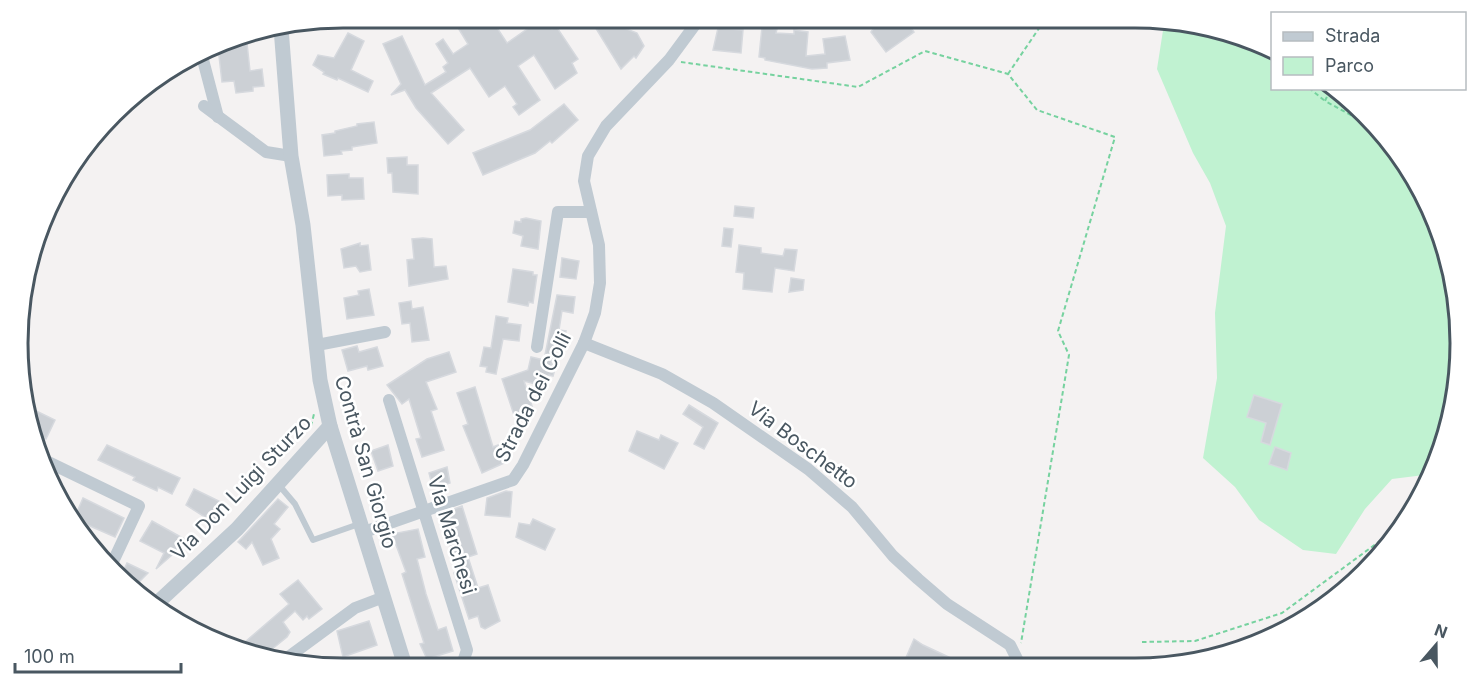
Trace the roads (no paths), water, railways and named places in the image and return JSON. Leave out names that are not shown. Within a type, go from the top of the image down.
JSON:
[{"type":"street","name":"Strada dei Colli","points":[[362,528],[425,511],[513,480],[523,465],[584,343],[595,313],[600,283],[599,245],[584,181],[588,156],[606,126],[669,60],[693,28]]},
{"type":"street","name":"Contrà San Giorgio","points":[[282,35],[291,156],[303,225],[325,406],[403,658]]},
{"type":"street","points":[[203,61],[218,117]]},
{"type":"street","points":[[204,106],[266,152],[291,156]]},
{"type":"street","name":"Strada dei Colli","points":[[537,347],[558,212],[591,212]]},
{"type":"street","points":[[317,345],[385,332]]},
{"type":"street","name":"Via Boschetto","points":[[584,343],[672,380],[713,403],[808,469],[852,507],[893,556],[918,579],[947,604],[1010,645],[1017,658]]},
{"type":"street","name":"Via Marchesi","points":[[389,400],[468,650],[465,658]]},
{"type":"street","name":"Via Don Luigi Sturzo","points":[[160,599],[237,529],[330,426]]},
{"type":"street","points":[[52,464],[139,506],[114,559]]},
{"type":"street","points":[[292,654],[355,608],[384,597]]},
{"type":"lane","points":[[277,484],[295,504],[313,540],[362,528]]}]
